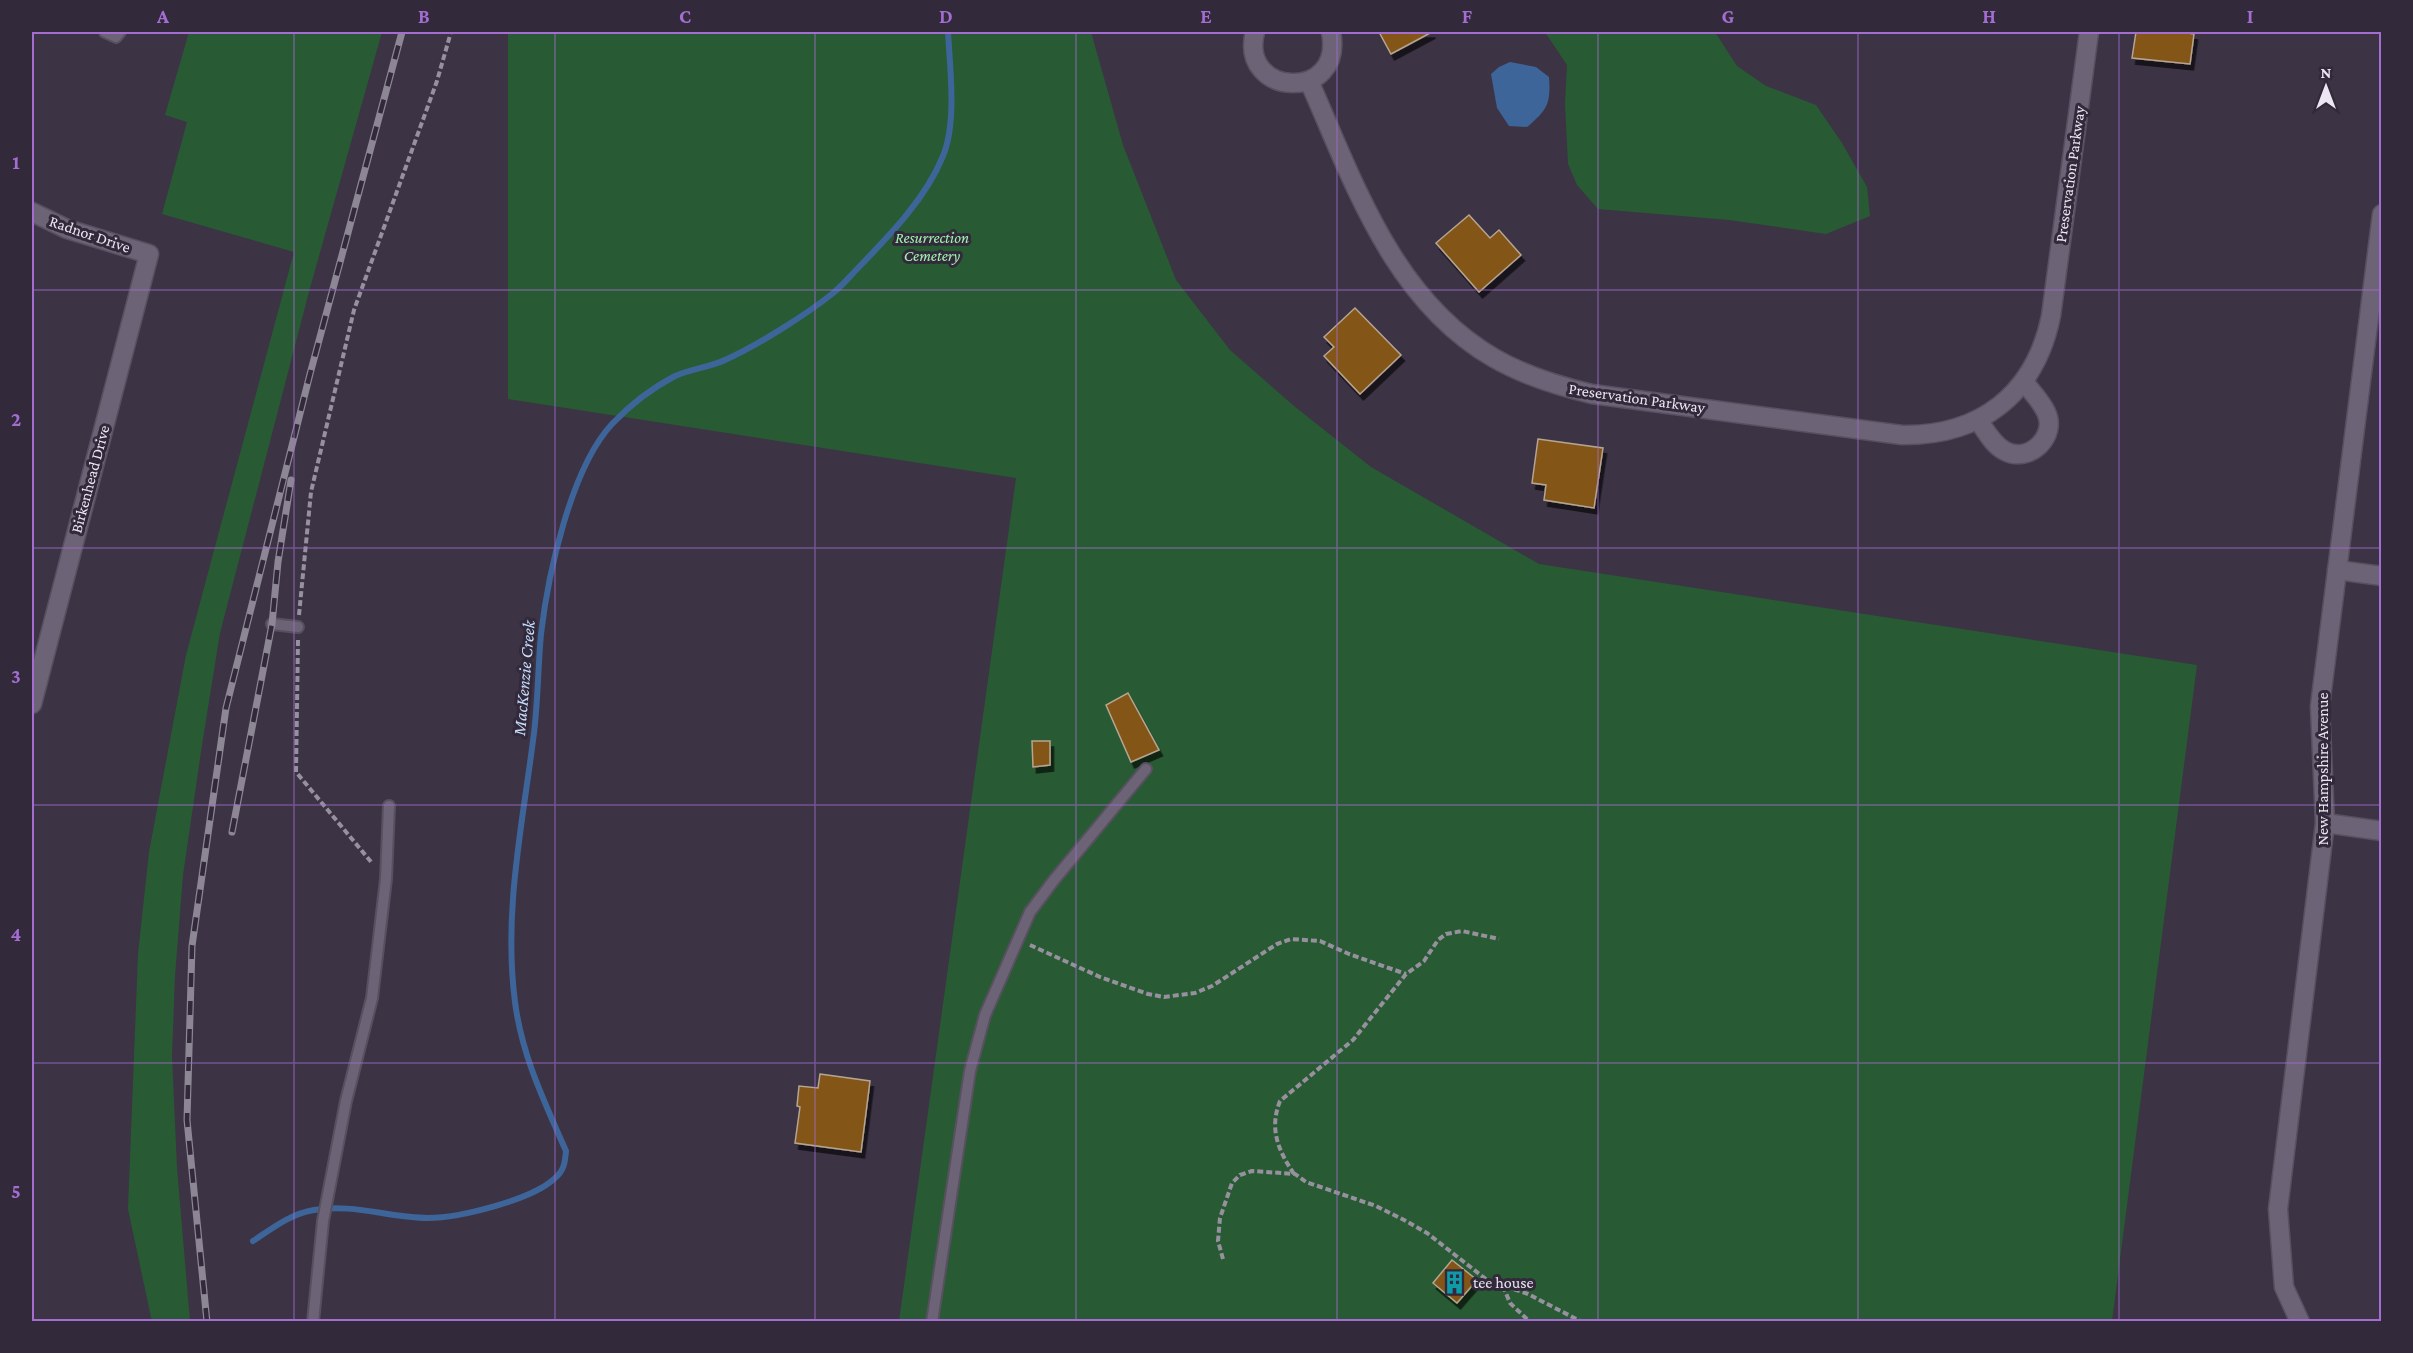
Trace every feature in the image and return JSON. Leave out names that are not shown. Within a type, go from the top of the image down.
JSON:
[{"type":"street","points":[[1255,32],[1254,52],[1265,72],[1274,80],[1298,84],[1309,81],[1320,74],[1327,65],[1332,54],[1332,32]]},
{"type":"street","name":"Preservation Parkway","points":[[1309,81],[1384,245],[1430,307],[1465,338],[1493,358],[1556,385],[1592,394],[1902,435],[1941,433],[1978,420],[2003,403],[2024,382],[2042,350],[2051,316],[2090,32]]},
{"type":"street","name":"Radnor Drive","points":[[32,212],[67,229],[148,254]]},
{"type":"street","name":"New Hampshire Avenue","points":[[2300,1322],[2284,1287],[2278,1209],[2325,824],[2320,706],[2337,570],[2373,339],[2382,214]]},
{"type":"street","name":"Birkenhead Drive","points":[[32,704],[148,254]]},
{"type":"street","points":[[1978,420],[1996,445],[2007,453],[2023,455],[2036,449],[2046,439],[2049,425],[2046,412],[2024,382]]},
{"type":"street","points":[[2337,570],[2382,576]]},
{"type":"street","points":[[2325,824],[2382,831]]},
{"type":"lane","points":[[105,32],[116,37],[120,32]]},
{"type":"lane","points":[[272,624],[298,627]]},
{"type":"lane","points":[[932,1322],[970,1071],[985,1015],[1030,912],[1146,770]]},
{"type":"lane","points":[[313,1322],[327,1198],[346,1101],[372,998],[386,879],[389,806]]},
{"type":"path","points":[[386,879],[296,772],[298,627],[311,492],[354,310],[437,81],[451,32]]},
{"type":"path","points":[[1499,939],[1462,931],[1446,934],[1438,940],[1424,961],[1406,974],[1353,1040],[1280,1101],[1276,1112],[1274,1135],[1284,1160],[1294,1174],[1306,1182],[1376,1206],[1404,1220],[1427,1233],[1487,1280],[1528,1294],[1582,1322]]},
{"type":"path","points":[[1017,938],[1100,977],[1148,994],[1164,997],[1195,993],[1212,986],[1277,945],[1291,939],[1320,941],[1406,974]]},
{"type":"path","points":[[1223,1259],[1218,1241],[1221,1218],[1232,1183],[1240,1175],[1252,1171],[1265,1170],[1294,1174]]},
{"type":"path","points":[[1503,1285],[1510,1304],[1530,1322]]},
{"type":"green space","points":[[189,32],[382,32],[310,288],[220,633],[183,875],[175,976],[172,1056],[177,1168],[190,1321],[152,1322],[128,1209],[138,954],[149,852],[186,655],[294,252],[162,214],[187,122],[165,115]]},
{"type":"green space","name":"Resurrection Cemetery","points":[[508,32],[1091,32],[1123,145],[1176,280],[1230,350],[1294,406],[1371,467],[1539,564],[2197,665],[2112,1321],[899,1321],[1016,478],[508,399]]},
{"type":"green space","points":[[1545,32],[1715,32],[1737,66],[1766,86],[1816,105],[1842,143],[1867,187],[1870,216],[1826,234],[1729,220],[1598,209],[1577,185],[1568,164],[1565,104],[1567,65]]},
{"type":"water","points":[[1510,62],[1536,67],[1549,77],[1546,106],[1527,127],[1509,126],[1497,108],[1491,74]]},
{"type":"building","points":[[1379,32],[1432,32],[1391,54]]},
{"type":"building","points":[[2136,32],[2194,34],[2190,64],[2132,58]]},
{"type":"building","points":[[1469,215],[1490,238],[1499,230],[1521,255],[1479,292],[1436,243]]},
{"type":"building","points":[[1355,308],[1401,355],[1360,394],[1324,356],[1334,347],[1324,337]]},
{"type":"building","points":[[1538,439],[1603,448],[1594,508],[1544,500],[1546,485],[1532,483]]},
{"type":"building","points":[[1128,693],[1159,750],[1131,762],[1106,705]]},
{"type":"building","points":[[1032,741],[1050,741],[1050,765],[1033,767]]},
{"type":"building","points":[[820,1074],[870,1081],[861,1152],[795,1143],[800,1107],[797,1106],[799,1086],[818,1088]]},
{"type":"building","name":"tee house","points":[[1452,1260],[1477,1280],[1457,1303],[1433,1283]]},
{"type":"waterway","name":"MacKenzie Creek","points":[[253,1241],[289,1218],[305,1212],[328,1208],[357,1209],[428,1218],[458,1215],[512,1201],[529,1194],[543,1187],[562,1170],[566,1151],[528,1060],[518,1022],[511,934],[516,867],[534,733],[544,610],[556,553],[573,494],[597,443],[612,424],[634,404],[675,376],[738,354],[808,311],[839,288],[907,215],[936,171],[947,142],[951,111],[948,32]]},
{"type":"railway","points":[[207,1322],[187,1120],[192,946],[226,708],[310,374],[402,32]]},
{"type":"railway","points":[[232,832],[272,624],[278,562],[291,480]]},
{"type":"place","name":"tee house","points":[[1455,1282]]}]
